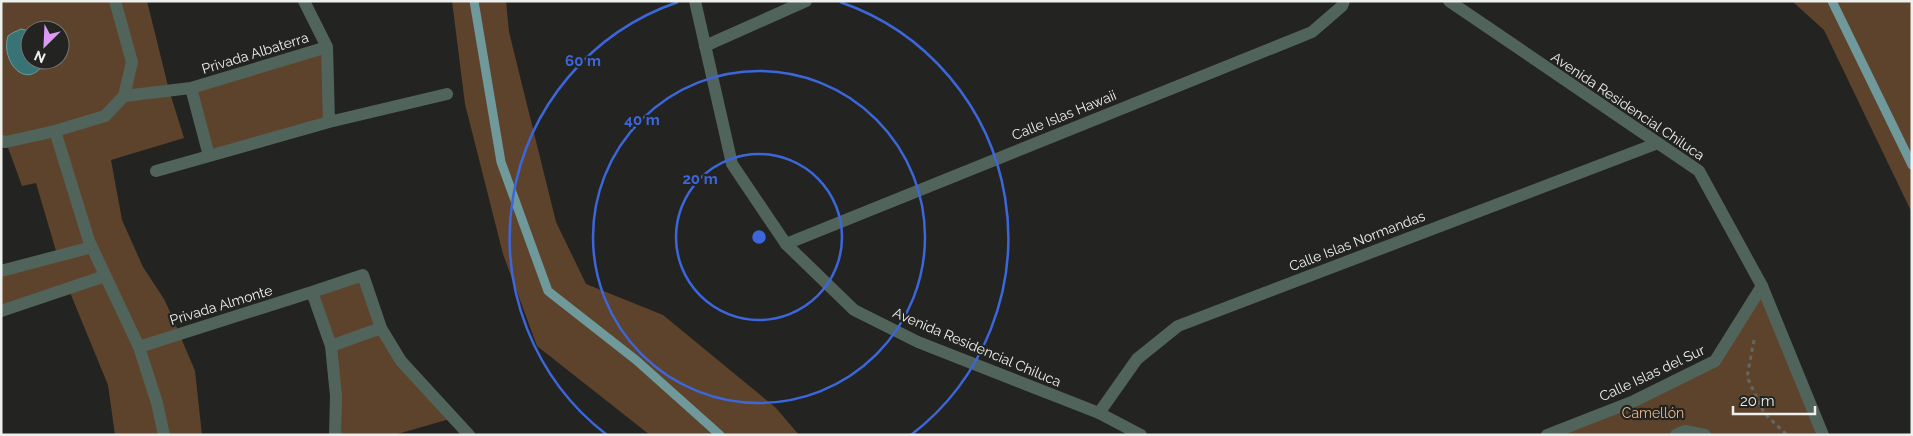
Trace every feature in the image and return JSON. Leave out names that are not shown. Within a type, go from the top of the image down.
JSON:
[{"type":"street","points":[[1,141],[6,142],[55,131],[105,116],[124,96],[132,62],[115,1]]},
{"type":"street","name":"Privada Albaterra","points":[[304,1],[327,47],[329,122]]},
{"type":"street","name":"Avenida Residencial Chiluca","points":[[695,1],[732,164],[786,244],[854,310],[918,342],[1099,414],[1141,435]]},
{"type":"street","points":[[705,46],[806,1]]},
{"type":"street","name":"Calle Islas Hawaii","points":[[786,244],[1312,32],[1342,6],[1344,1]]},
{"type":"street","name":"Avenida Residencial Chiluca","points":[[1449,1],[1699,171],[1762,286],[1823,435]]},
{"type":"street","name":"Privada Albaterra","points":[[124,96],[191,88],[327,47]]},
{"type":"street","name":"Privada Albaterra","points":[[191,88],[209,156]]},
{"type":"street","points":[[156,171],[329,122],[447,94]]},
{"type":"street","points":[[55,131],[92,247],[139,347],[157,403],[164,435]]},
{"type":"street","name":"Calle Islas Normandas","points":[[1099,414],[1137,359],[1178,326],[1658,143]]},
{"type":"street","points":[[1,271],[92,247]]},
{"type":"street","name":"Privada Almonte","points":[[139,347],[363,275],[381,328],[400,360],[468,435]]},
{"type":"street","points":[[1,310],[106,276]]},
{"type":"street","name":"Calle Islas del Sur","points":[[1547,435],[1634,401],[1715,361],[1762,286]]},
{"type":"street","points":[[312,292],[331,346],[336,396],[334,435]]},
{"type":"street","points":[[331,346],[381,328]]},
{"type":"street","points":[[1676,435],[1685,431],[1705,435]]},
{"type":"path","points":[[1755,331],[1747,377],[1764,413],[1787,435]]},
{"type":"green space","points":[[1,1],[147,1],[169,90],[184,138],[111,160],[122,220],[143,267],[164,299],[195,371],[202,435],[115,435],[108,385],[69,290],[1,309],[1,267],[56,251],[36,183],[22,186],[6,142],[1,141]]},
{"type":"green space","points":[[452,1],[506,1],[509,32],[556,222],[586,284],[663,315],[776,408],[799,435],[650,435],[537,346],[503,254],[465,104]]},
{"type":"green space","points":[[1792,1],[1912,1],[1912,213],[1824,30]]},
{"type":"green space","points":[[327,47],[329,122],[209,156],[191,88]]},
{"type":"green space","points":[[363,275],[381,328],[453,418],[394,435],[335,435],[331,346],[312,292]]},
{"type":"green space","name":"Camellón","points":[[1762,286],[1823,435],[1542,435],[1715,361]]},
{"type":"water","points":[[20,29],[20,70],[39,70],[31,74],[24,74],[12,64],[8,56],[7,46],[8,36]]},
{"type":"waterway","points":[[474,1],[501,162],[548,291],[636,360],[720,435]]},
{"type":"waterway","points":[[1832,1],[1912,165]]}]
